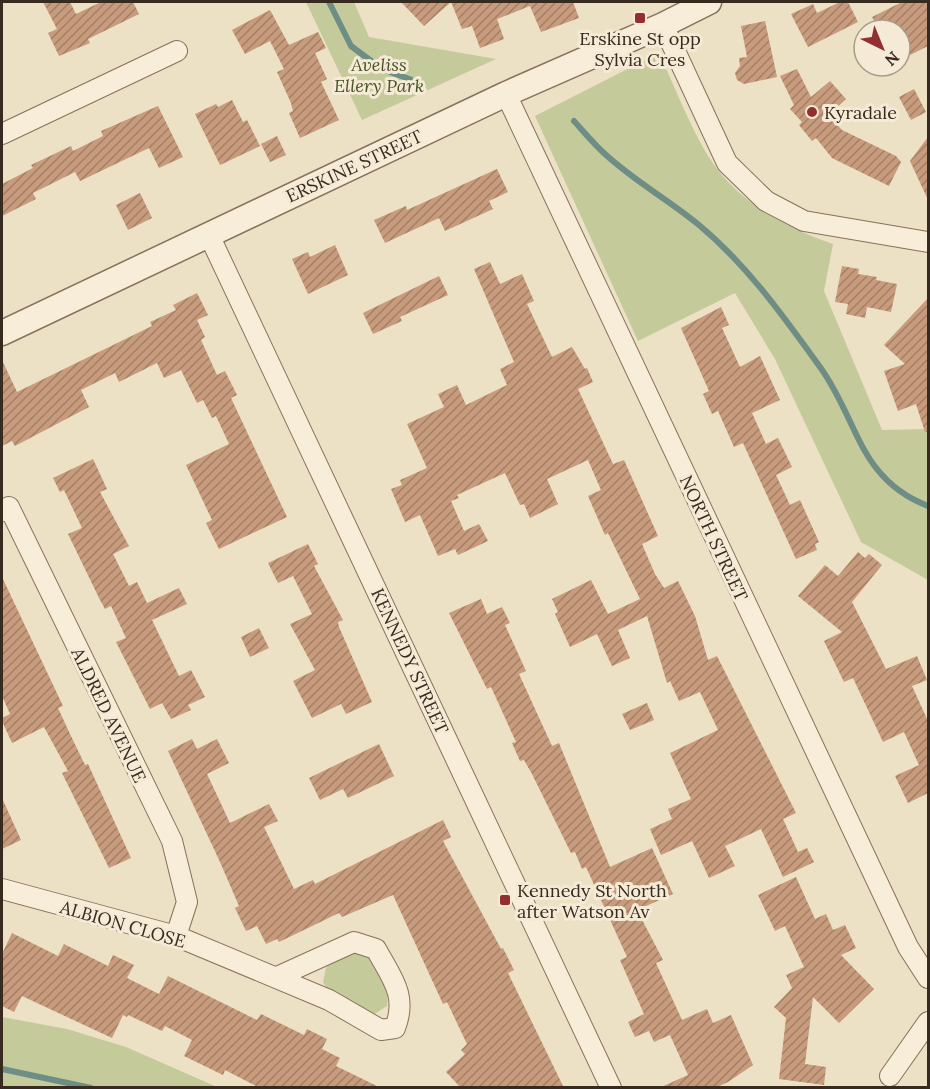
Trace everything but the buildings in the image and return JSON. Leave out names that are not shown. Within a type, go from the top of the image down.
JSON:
[{"type":"street","name":"ERSKINE STREET","points":[[2,333],[506,94],[663,25],[709,2]]},
{"type":"street","points":[[663,25],[727,163],[766,201],[804,221],[928,242]]},
{"type":"street","points":[[2,134],[177,51]]},
{"type":"street","name":"NORTH STREET","points":[[506,94],[781,681],[908,947],[928,978]]},
{"type":"street","name":"KENNEDY STREET","points":[[209,235],[611,1088]]},
{"type":"street","name":"ALDRED AVENUE","points":[[2,511],[9,507],[172,841],[187,902],[176,936]]},
{"type":"street","name":"ALBION CLOSE","points":[[2,889],[176,936],[329,1000],[381,1030],[395,1028],[402,1011],[399,992],[376,949],[354,942],[277,977]]},
{"type":"street","points":[[890,1076],[928,1022]]},
{"type":"green space","name":"Aveliss Ellery Park","points":[[306,2],[354,2],[369,37],[496,59],[362,120]]},
{"type":"green space","points":[[659,53],[698,137],[723,177],[750,202],[782,222],[833,244],[824,291],[882,430],[928,429],[928,580],[861,542],[775,359],[735,293],[638,341],[535,116]]},
{"type":"green space","points":[[367,952],[389,980],[387,1006],[373,1015],[329,993],[323,982],[326,968],[336,957]]},
{"type":"green space","points":[[2,1017],[67,1029],[126,1047],[217,1087],[2,1087]]},
{"type":"waterway","points":[[329,2],[351,46],[382,69],[423,84]]},
{"type":"waterway","points":[[574,121],[616,164],[699,225],[749,274],[820,367],[833,387],[873,464],[887,480],[905,494],[928,506]]},
{"type":"waterway","points":[[2,1069],[91,1088]]},
{"type":"place","name":"Erskine St opp Sylvia Cres","points":[[640,18]]},
{"type":"place","name":"Kyradale","points":[[812,112]]},
{"type":"place","name":"Kennedy St North after Watson Av","points":[[505,900]]}]
